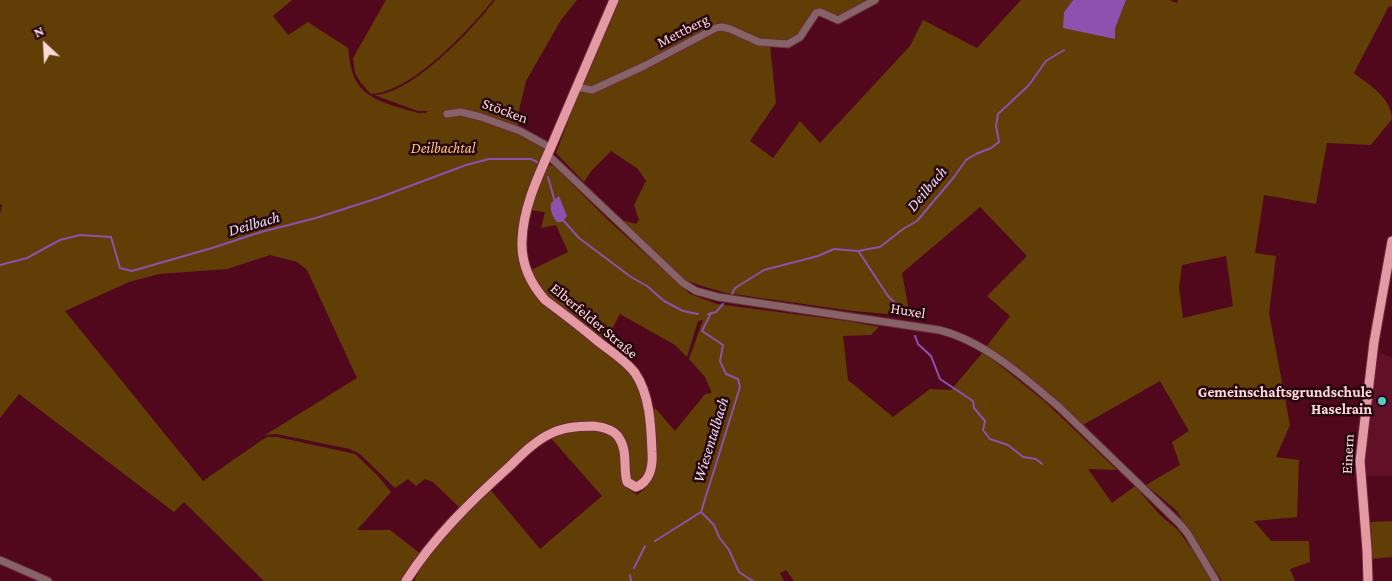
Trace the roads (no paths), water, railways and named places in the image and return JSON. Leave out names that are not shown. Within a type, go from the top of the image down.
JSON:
[{"type":"main road","name":"Elberfelder Straße","points":[[406,581],[425,554],[488,486],[530,448],[551,433],[582,426],[608,429],[619,437],[622,444],[627,482],[636,487],[646,480],[650,473],[652,456],[648,413],[644,393],[635,374],[621,359],[545,300],[536,290],[524,262],[522,243],[524,223],[534,188],[614,0]]},
{"type":"main road","name":"Einern","points":[[1368,581],[1360,461],[1374,342],[1392,241]]},
{"type":"street","name":"Mettberg","points":[[577,87],[592,90],[644,66],[716,28],[730,29],[759,42],[788,44],[800,37],[816,13],[820,12],[838,20],[875,0]]},
{"type":"street","name":"Stöcken","points":[[447,114],[461,112],[481,116],[520,131],[549,152]]},
{"type":"street","name":"Huxel","points":[[549,152],[689,288],[718,297],[938,330],[956,334],[980,346],[1039,390],[1179,523],[1188,534],[1216,581]]},
{"type":"street","points":[[0,560],[48,581]]},
{"type":"waterway","name":"Deilbach","points":[[732,294],[735,288],[764,270],[818,256],[834,249],[858,251],[880,247],[903,229],[917,221],[966,160],[999,142],[996,126],[998,114],[1029,85],[1046,61],[1064,50]]},
{"type":"waterway","name":"Deilbach","points":[[0,265],[27,258],[60,240],[80,235],[111,237],[120,268],[132,271],[261,232],[316,218],[378,198],[466,165],[489,159],[531,159],[537,162]]},
{"type":"waterway","name":"Deilbach","points":[[548,177],[555,202]]},
{"type":"waterway","name":"Deilbach","points":[[563,220],[579,238],[631,277],[647,286],[664,301],[683,311],[698,314]]},
{"type":"waterway","points":[[859,252],[888,296],[909,317]]},
{"type":"waterway","name":"Deilbach","points":[[708,314],[716,312],[723,304]]},
{"type":"waterway","name":"Wiesentalbach","points":[[655,541],[701,512],[740,387],[738,379],[726,374],[720,361],[723,345],[702,331],[711,313]]},
{"type":"waterway","points":[[915,336],[918,344],[931,356],[940,379],[973,401],[974,408],[985,421],[983,430],[990,439],[1008,445],[1023,457],[1036,459],[1042,464]]},
{"type":"waterway","points":[[701,512],[714,525],[719,537],[729,550],[739,572],[753,581]]},
{"type":"waterway","name":"Wiesentalbach","points":[[634,568],[645,546]]},
{"type":"waterway","name":"Wiesentalbach","points":[[630,575],[631,581]]},
{"type":"place","name":"Gemeinschaftsgrundschule Haselrain","points":[[1382,401]]},
{"type":"park label","name":"Deilbachtal","points":[[443,148]]}]
